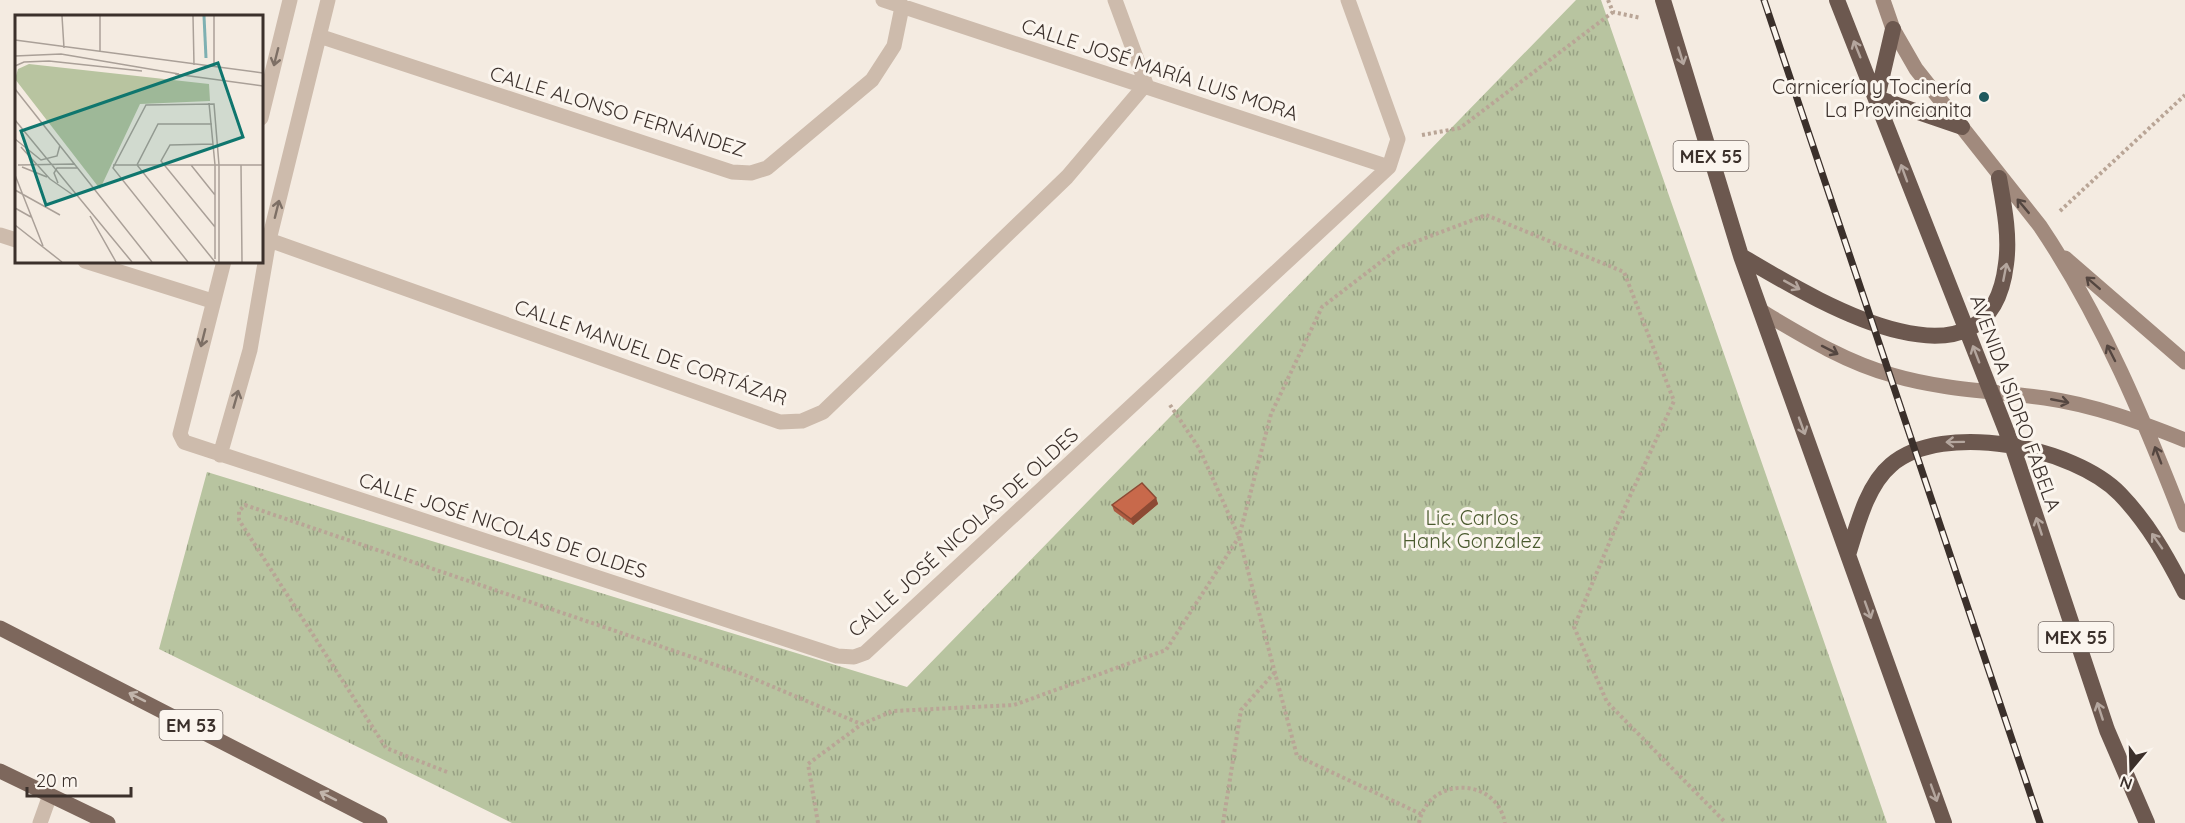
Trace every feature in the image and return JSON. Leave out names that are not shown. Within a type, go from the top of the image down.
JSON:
[{"type":"highway","name":"MEX 55","points":[[1663,0],[1741,255],[1944,823]]},
{"type":"highway","name":"AVENIDA ISIDRO FABELA","points":[[1837,0],[2013,448],[2107,730],[2147,823]]},
{"type":"highway","points":[[1893,29],[1877,98],[1962,127]]},
{"type":"highway","points":[[1741,255],[1823,302],[1875,325],[1923,336],[1947,336],[1982,320],[1995,304],[2004,277],[2006,224],[2000,178]]},
{"type":"highway","points":[[1848,555],[1858,522],[1888,467],[1903,456],[1933,444],[1951,441],[2045,453],[2086,469],[2119,492],[2159,542],[2185,592]]},
{"type":"main road","points":[[1883,0],[1893,29],[1916,69],[2040,226],[2058,253],[2145,424],[2185,525]]},
{"type":"main road","points":[[2058,253],[2185,362]]},
{"type":"main road","points":[[1761,311],[1821,345],[1867,367],[1941,387],[2057,400],[2145,424],[2185,440]]},
{"type":"main road","name":"EM 53","points":[[0,628],[380,823]]},
{"type":"main road","points":[[0,771],[108,823]]},
{"type":"street","points":[[262,114],[290,0]]},
{"type":"street","points":[[220,455],[250,350],[269,240],[328,0]]},
{"type":"street","name":"CALLE JOSÉ MARÍA LUIS MORA","points":[[883,0],[900,3],[1146,84],[1389,167]]},
{"type":"street","points":[[1115,0],[1146,84]]},
{"type":"street","points":[[1348,0],[1398,139]]},
{"type":"street","name":"CALLE ALONSO FERNÁNDEZ","points":[[319,36],[732,172],[751,173],[767,168],[872,80],[894,46],[900,3]]},
{"type":"street","name":"CALLE MANUEL DE CORTÁZAR","points":[[269,240],[780,422],[802,421],[823,412],[1067,177],[1146,84]]},
{"type":"street","name":"CALLE JOSÉ NICOLAS DE OLDES","points":[[212,301],[180,434],[184,442],[837,656],[854,657],[865,653],[1389,167],[1398,139]]},
{"type":"street","points":[[0,235],[15,240]]},
{"type":"street","points":[[88,262],[212,301],[224,262]]},
{"type":"street","points":[[40,823],[50,795]]},
{"type":"path","points":[[1608,0],[1613,12]]},
{"type":"path","points":[[1398,139],[1460,128],[1613,12],[1672,25]]},
{"type":"path","points":[[2040,226],[2076,198],[2185,95]]},
{"type":"path","points":[[818,823],[808,764],[862,724],[893,711],[1014,705],[1166,650],[1239,537],[1270,414],[1322,307],[1399,248],[1486,215],[1624,272],[1674,401],[1618,522],[1574,627],[1607,702],[1726,823]]},
{"type":"path","points":[[1155,383],[1199,448],[1239,537],[1298,756],[1421,814]]},
{"type":"path","points":[[447,772],[386,748],[239,520],[239,511],[244,505],[745,675],[862,724]]},
{"type":"path","points":[[1223,823],[1241,710],[1275,672]]},
{"type":"path","points":[[1419,823],[1421,814],[1430,800],[1443,790],[1460,786],[1478,789],[1493,799],[1503,813],[1505,823]]},
{"type":"green space","name":"Lic. Carlos Hank Gonzalez","points":[[1576,0],[1601,0],[1887,823],[512,823],[159,649],[207,472],[907,687]]},
{"type":"building","points":[[1142,483],[1156,498],[1131,519],[1112,505]]},
{"type":"railway","points":[[1764,0],[2040,823]]},
{"type":"place","name":"Carnicería y Tocinería La Provincianita","points":[[1984,97]]}]
